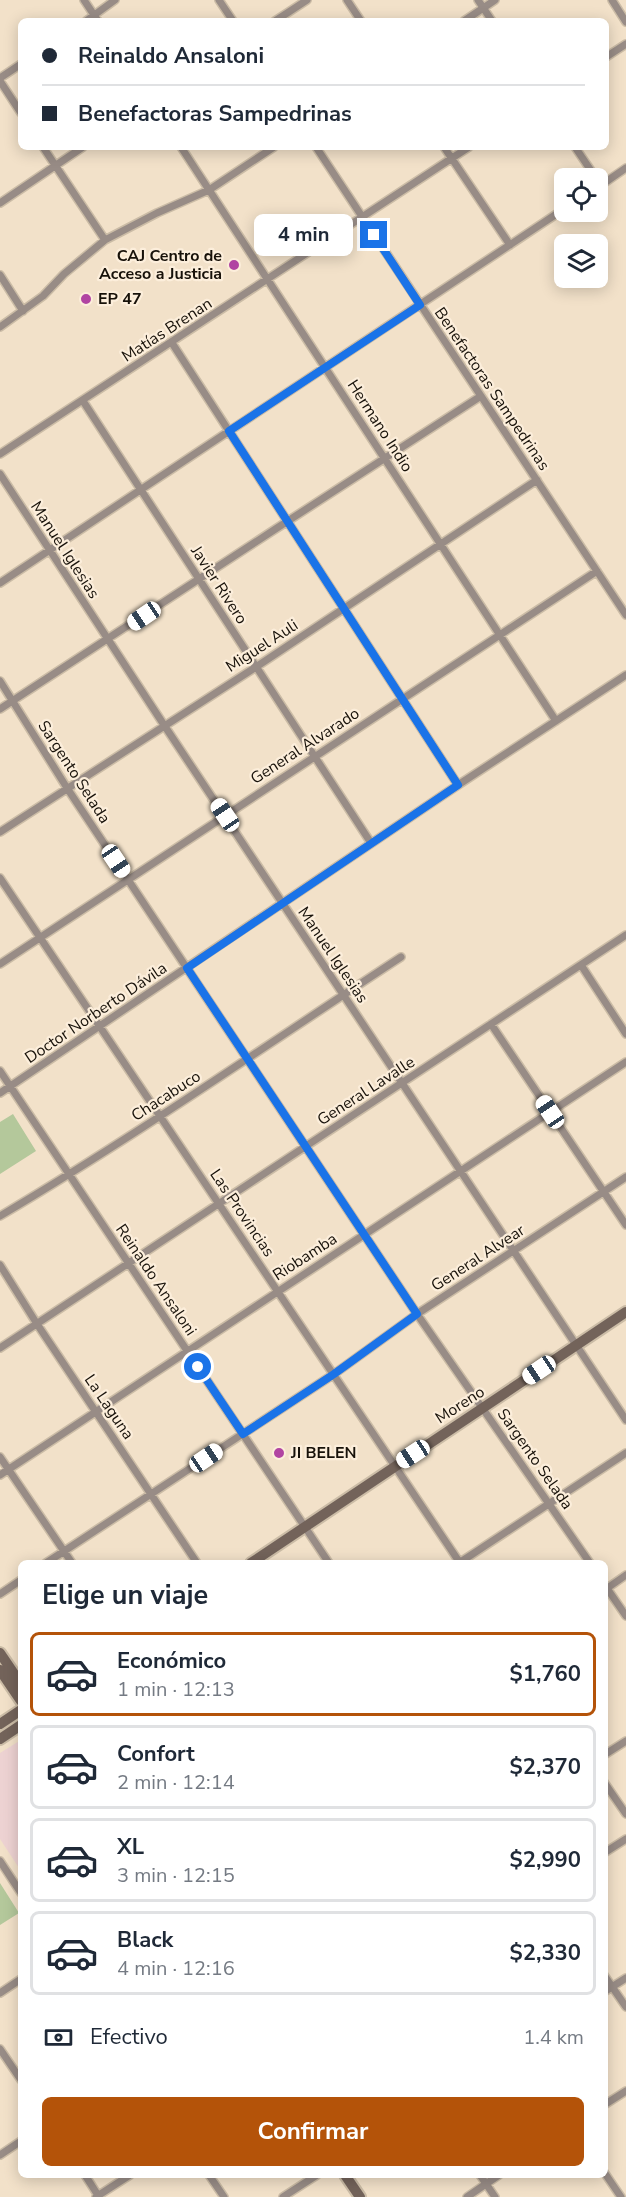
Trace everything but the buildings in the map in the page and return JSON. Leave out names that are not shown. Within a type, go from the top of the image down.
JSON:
[{"type":"street","points":[[84,0],[96,18],[116,0]]},
{"type":"street","points":[[219,0],[231,18]]},
{"type":"street","points":[[280,18],[307,0]]},
{"type":"street","points":[[346,0],[358,18]]},
{"type":"street","points":[[478,0],[490,18]]},
{"type":"street","points":[[468,18],[495,0]]},
{"type":"street","points":[[612,0],[626,22]]},
{"type":"street","points":[[609,55],[626,44]]},
{"type":"street","points":[[18,66],[0,79],[18,108]]},
{"type":"street","points":[[45,150],[105,240]]},
{"type":"street","points":[[0,202],[79,150]]},
{"type":"street","name":"Hermano Indio","points":[[183,150],[556,721]]},
{"type":"street","points":[[0,327],[43,296],[72,267],[105,240],[157,213],[209,190],[269,150]]},
{"type":"street","name":"Benefactoras Sampedrinas","points":[[317,150],[626,615]]},
{"type":"street","points":[[446,150],[510,245]]},
{"type":"street","name":"Matías Brenan","points":[[0,454],[464,150]]},
{"type":"street","points":[[577,150],[588,168]]},
{"type":"street","points":[[608,178],[626,168]]},
{"type":"street","points":[[0,583],[554,216]]},
{"type":"street","points":[[0,275],[23,311]]},
{"type":"street","points":[[172,343],[458,785]]},
{"type":"street","points":[[0,709],[287,520],[481,396]]},
{"type":"street","name":"Javier Rivero","points":[[83,401],[371,843]]},
{"type":"street","name":"Manuel Iglesias","points":[[0,474],[164,726],[626,1420]]},
{"type":"street","name":"Miguel Auli","points":[[0,832],[256,667],[537,480]]},
{"type":"street","name":"General Alvarado","points":[[0,964],[597,571]]},
{"type":"street","name":"Doctor Norberto Dávila","points":[[0,1093],[371,843],[626,675]]},
{"type":"street","name":"Sargento Selada","points":[[0,681],[67,788],[417,1314],[588,1560]]},
{"type":"street","name":"Las Provincias","points":[[0,878],[458,1560]]},
{"type":"street","name":"General Lavalle","points":[[0,1348],[626,935]]},
{"type":"street","name":"Chacabuco","points":[[0,1216],[161,1116],[401,957]]},
{"type":"street","points":[[580,965],[626,1034]]},
{"type":"street","points":[[491,1024],[626,1225]]},
{"type":"street","name":"Riobamba","points":[[0,1475],[626,1062]]},
{"type":"street","name":"Reinaldo Ansaloni","points":[[0,1071],[327,1560]]},
{"type":"street","name":"General Alvear","points":[[50,1560],[334,1374],[417,1314],[626,1177]]},
{"type":"street","name":"La Laguna","points":[[0,1265],[195,1560]]},
{"type":"street","name":"Moreno","points":[[255,1560],[626,1312]]},
{"type":"street","points":[[464,1560],[626,1453]]},
{"type":"street","points":[[0,1457],[70,1560]]},
{"type":"street","points":[[608,1585],[626,1575]]},
{"type":"street","points":[[0,1594],[18,1582]]},
{"type":"street","points":[[608,1591],[626,1616]]},
{"type":"street","points":[[0,1653],[18,1680]]},
{"type":"street","points":[[0,1670],[18,1697]]},
{"type":"street","points":[[0,1724],[18,1712]]},
{"type":"street","points":[[0,1738],[18,1727]]},
{"type":"street","points":[[608,1752],[626,1741]]},
{"type":"street","points":[[608,1788],[626,1814]]},
{"type":"street","points":[[608,1850],[626,1839]]},
{"type":"street","points":[[0,1862],[18,1889]]},
{"type":"street","points":[[608,1990],[626,1978]]},
{"type":"street","points":[[608,1980],[626,2007]]},
{"type":"street","points":[[0,1993],[18,1981]]},
{"type":"street","points":[[0,2049],[18,2076]]},
{"type":"street","points":[[608,2102],[626,2091]]},
{"type":"street","points":[[0,2155],[18,2143]]},
{"type":"street","points":[[87,2178],[98,2197],[126,2178]]},
{"type":"street","points":[[211,2178],[224,2197]]},
{"type":"street","points":[[283,2197],[312,2178]]},
{"type":"street","points":[[347,2178],[360,2197]]},
{"type":"street","points":[[482,2178],[495,2197]]},
{"type":"street","points":[[467,2197],[495,2178]]},
{"type":"street","points":[[608,2178],[621,2197]]},
{"type":"shaded area","points":[[18,1742],[18,1866],[0,1839],[0,1753]]},
{"type":"green space","points":[[13,1114],[36,1151],[0,1174],[0,1122]]},
{"type":"green space","points":[[0,1883],[18,1914],[0,1925]]},
{"type":"place","name":"CAJ Centro de Acceso a Justicia","points":[[234,265]]},
{"type":"place","name":"EP 47","points":[[86,299]]},
{"type":"place","name":"JI BELEN","points":[[279,1453]]},
{"type":"route","points":[[198,1367],[243,1434],[334,1374],[417,1314],[187,968],[458,785],[229,431],[420,305],[374,235]]}]
